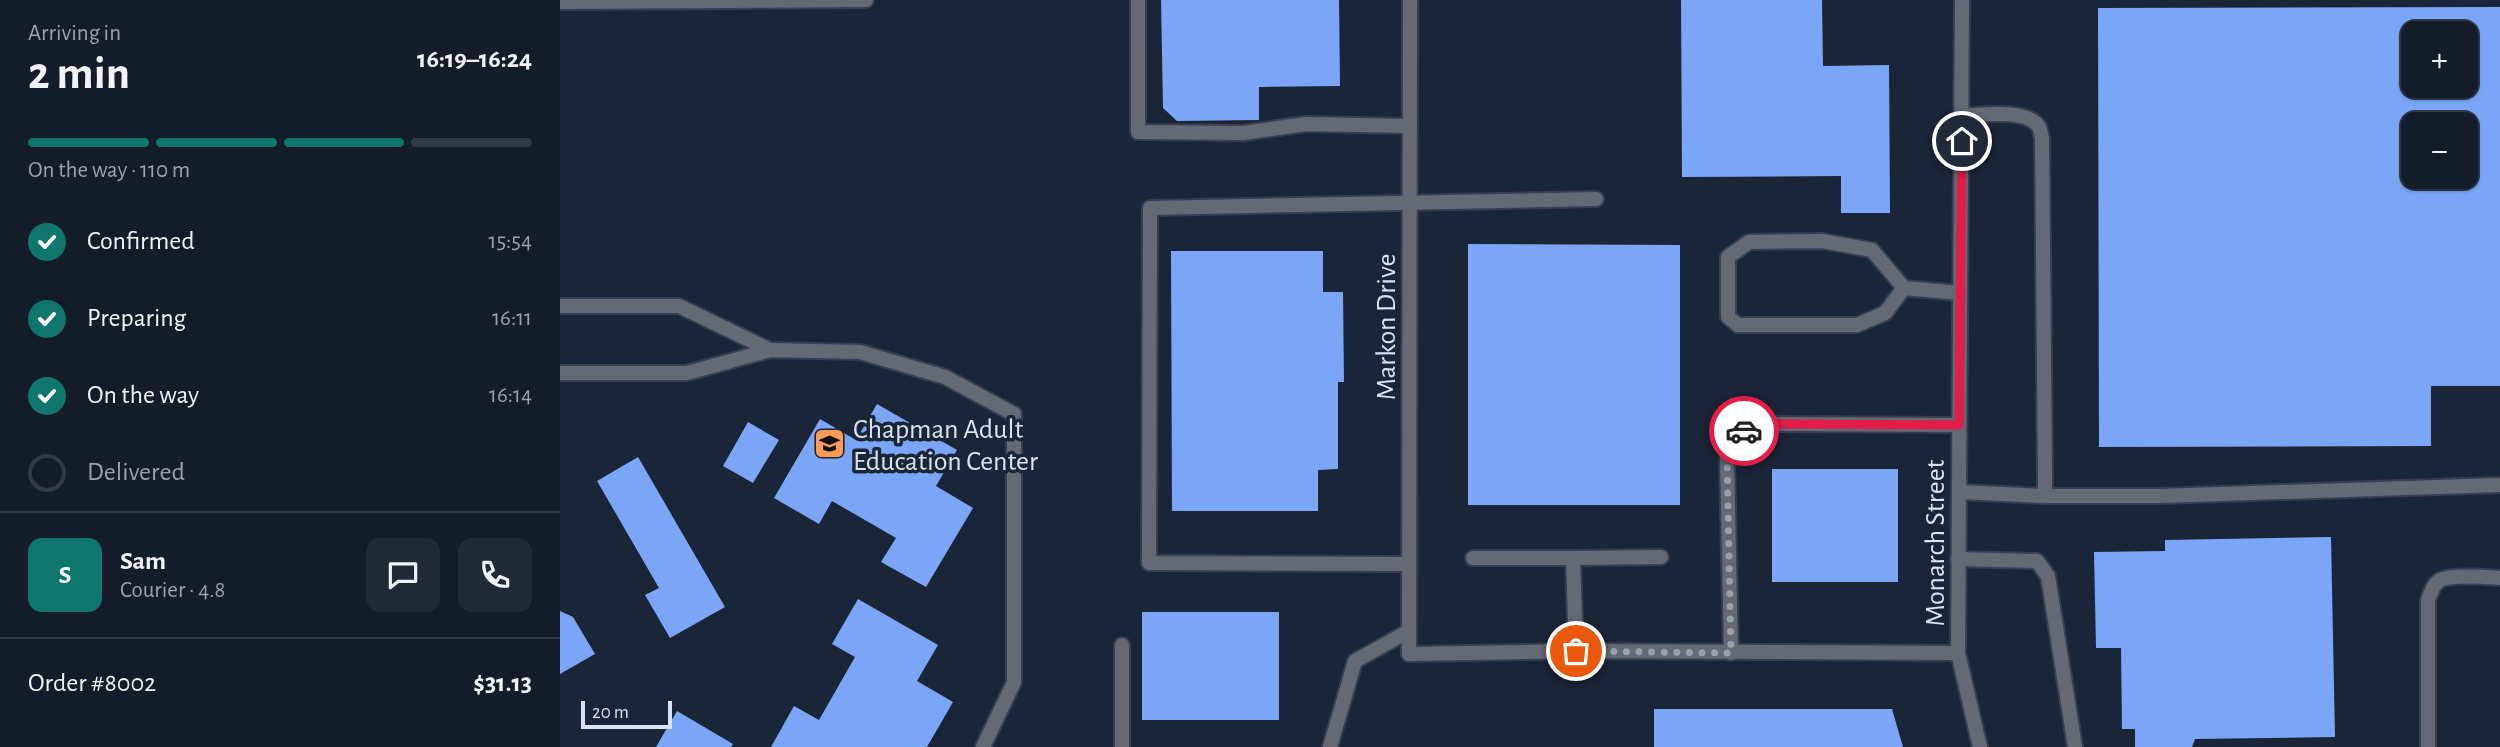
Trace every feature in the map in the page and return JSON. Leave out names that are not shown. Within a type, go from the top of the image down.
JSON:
[{"type":"street","points":[[560,2],[866,0]]},
{"type":"street","points":[[1138,0],[1138,132],[1243,134],[1306,124],[1410,127]]},
{"type":"street","name":"Markon Drive","points":[[1410,0],[1409,654],[1576,651]]},
{"type":"street","name":"Monarch Street","points":[[1962,0],[1958,653],[1980,747]]},
{"type":"street","points":[[1962,116],[2007,114],[2027,117],[2039,127],[2042,138],[2045,496]]},
{"type":"street","points":[[1409,564],[1149,563],[1150,208],[1596,199]]},
{"type":"street","points":[[1905,288],[1885,313],[1857,325],[1738,325],[1728,317],[1728,257],[1749,242],[1822,241],[1872,250],[1905,288],[1960,293]]},
{"type":"street","points":[[560,306],[680,306],[770,350]]},
{"type":"street","points":[[560,373],[687,373],[770,350],[860,352],[945,377],[1014,414],[1013,682],[983,747]]},
{"type":"street","points":[[1731,653],[1727,458],[1734,438],[1749,427],[1772,424],[1959,425]]},
{"type":"street","points":[[1959,492],[2045,496],[2159,496],[2498,485]]},
{"type":"street","points":[[1473,558],[1661,557]]},
{"type":"street","points":[[1573,558],[1576,651],[1958,653]]},
{"type":"street","points":[[1958,559],[2037,561],[2048,576],[2075,747]]},
{"type":"street","points":[[2428,747],[2428,600],[2432,588],[2439,580],[2451,578],[2500,578]]},
{"type":"street","points":[[1330,747],[1355,661],[1409,631]]},
{"type":"street","points":[[1122,645],[1122,747]]},
{"type":"building","points":[[1161,0],[1339,0],[1340,86],[1259,87],[1259,120],[1177,121],[1163,108]]},
{"type":"building","points":[[1681,0],[1822,0],[1823,66],[1889,65],[1890,213],[1841,213],[1841,176],[1682,177]]},
{"type":"building","points":[[2500,7],[2500,386],[2431,386],[2431,446],[2099,447],[2098,8]]},
{"type":"building","points":[[1468,244],[1680,245],[1680,505],[1468,505]]},
{"type":"building","points":[[1171,251],[1323,251],[1323,292],[1343,292],[1344,382],[1338,382],[1338,469],[1318,470],[1318,511],[1172,511]]},
{"type":"building","points":[[877,404],[957,450],[936,486],[973,508],[926,587],[881,562],[896,538],[832,501],[819,524],[774,498],[820,419],[856,440]]},
{"type":"building","points":[[748,422],[779,440],[753,483],[723,466]]},
{"type":"building","points":[[638,457],[725,607],[670,638],[645,595],[659,588],[597,481]]},
{"type":"building","points":[[1772,469],[1898,469],[1898,582],[1772,582]]},
{"type":"building","points":[[2331,537],[2335,737],[2195,739],[2192,747],[2135,747],[2135,729],[2122,729],[2121,648],[2096,648],[2094,552],[2165,551],[2165,540]]},
{"type":"building","points":[[858,599],[938,645],[917,681],[953,702],[927,747],[771,747],[794,706],[819,720],[855,657],[832,644]]},
{"type":"building","points":[[560,611],[573,617],[595,654],[560,674]]},
{"type":"building","points":[[1142,612],[1279,612],[1279,720],[1142,720]]},
{"type":"building","points":[[1654,709],[1892,709],[1903,747],[1654,747]]},
{"type":"building","points":[[677,711],[733,744],[731,747],[656,747]]},
{"type":"way so far","points":[[1576,651],[1731,653],[1727,458],[1734,438],[1744,431]]},
{"type":"place","name":"Chapman Adult Education Center","points":[[830,444]]},
{"type":"route","points":[[1744,431],[1749,427],[1772,424],[1959,425],[1962,141]]}]
